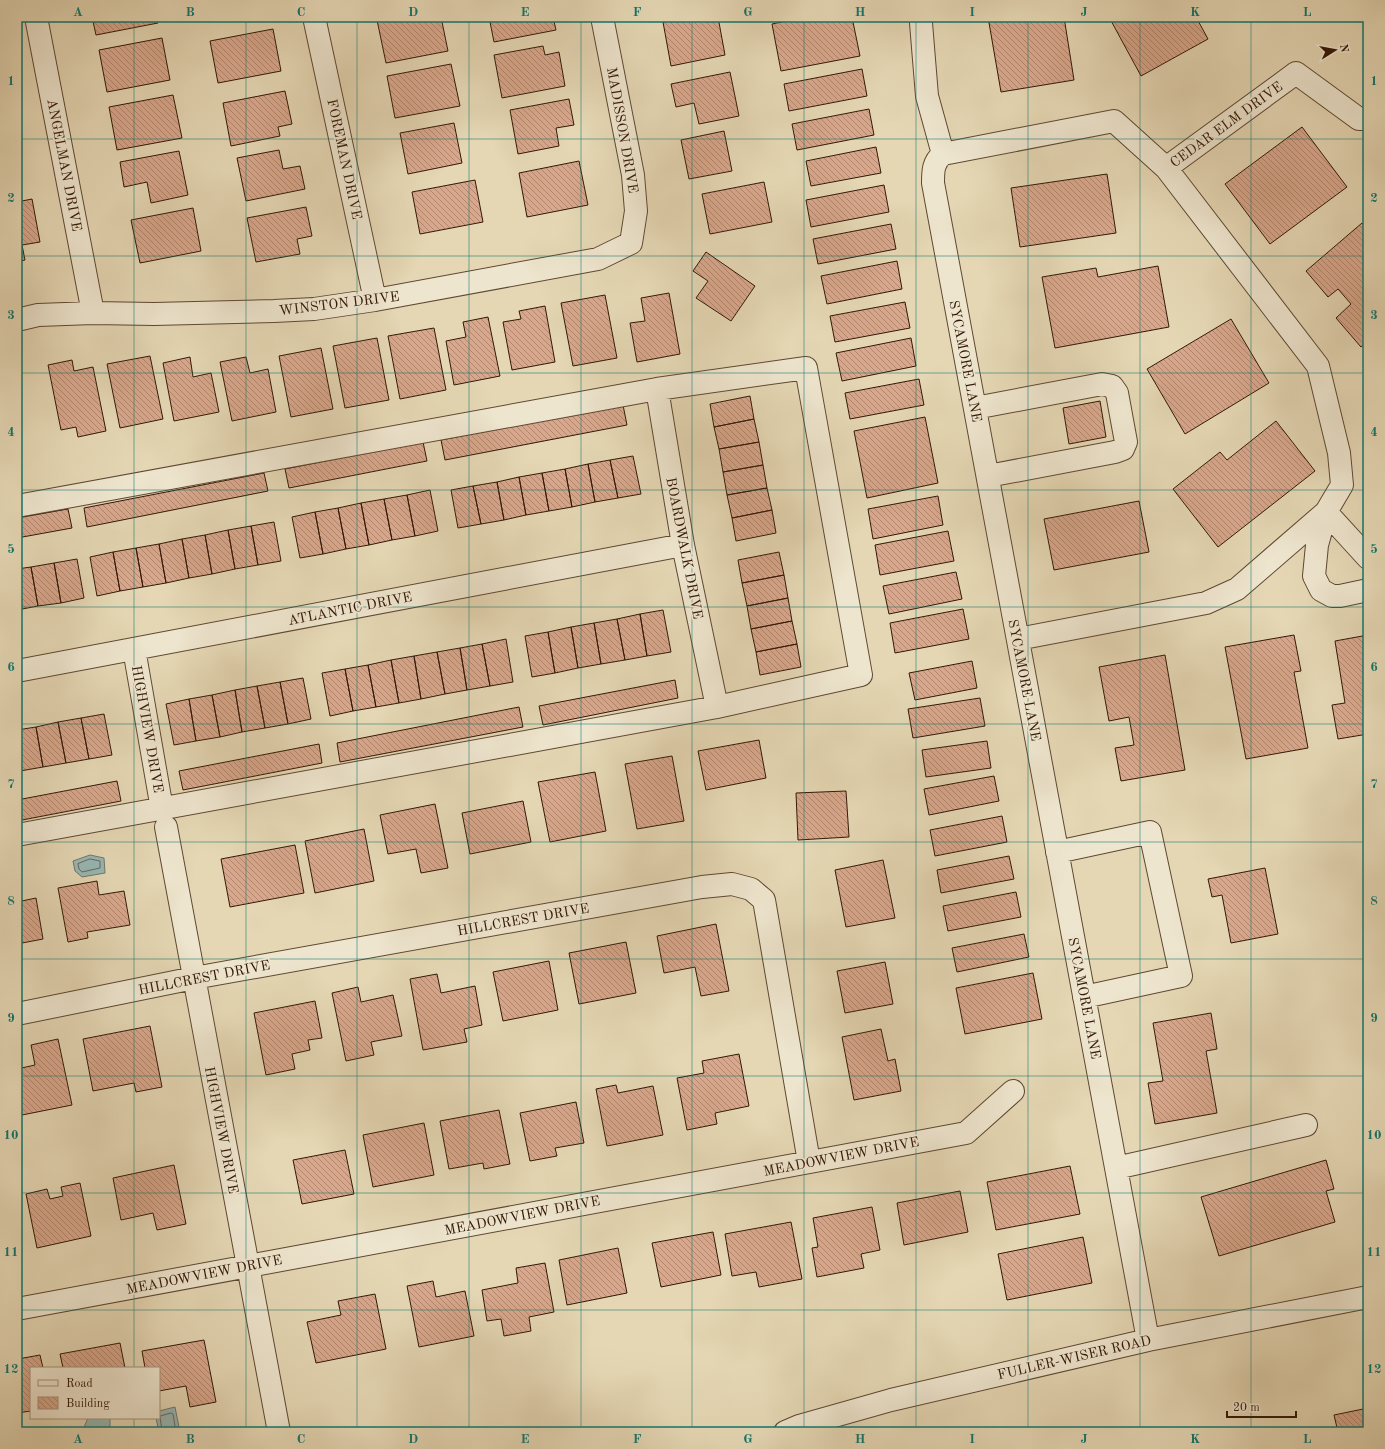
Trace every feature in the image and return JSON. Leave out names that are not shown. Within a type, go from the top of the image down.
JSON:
[{"type":"street","name":"ANGELMAN DRIVE","points":[[36,17],[93,313]]},
{"type":"street","name":"FOREMAN DRIVE","points":[[314,17],[375,300]]},
{"type":"street","name":"MADISSON DRIVE","points":[[602,17],[633,175],[636,211],[631,243]]},
{"type":"street","points":[[921,23],[927,96],[943,154]]},
{"type":"street","name":"CEDAR ELM DRIVE","points":[[943,154],[1114,121],[1166,168],[1296,73],[1359,120],[1368,119]]},
{"type":"street","name":"SYCAMORE LANE","points":[[943,154],[936,160],[933,170],[933,183],[1148,1340]]},
{"type":"street","points":[[1166,168],[1318,366],[1339,453],[1342,485],[1326,512],[1317,545],[1314,576],[1321,590],[1332,596],[1340,596],[1368,590]]},
{"type":"street","name":"WINSTON DRIVE","points":[[17,320],[38,316],[93,313],[154,314],[314,309],[375,300],[598,259],[631,243]]},
{"type":"street","points":[[17,506],[658,389],[806,368],[861,675],[717,707],[164,818],[17,835]]},
{"type":"street","points":[[975,408],[1102,384],[1112,386],[1117,394],[1126,442],[1123,448],[1115,452],[988,476]]},
{"type":"street","name":"BOARDWALK DRIVE","points":[[658,389],[683,545],[717,707]]},
{"type":"street","points":[[1326,512],[1368,558]]},
{"type":"street","points":[[1018,639],[1206,603],[1238,589],[1326,512]]},
{"type":"street","name":"ATLANTIC DRIVE","points":[[17,671],[683,545]]},
{"type":"street","name":"HIGHVIEW DRIVE","points":[[134,649],[278,1432]]},
{"type":"street","points":[[1057,852],[1150,832],[1181,976],[1084,997]]},
{"type":"street","name":"HILLCREST DRIVE","points":[[17,1014],[194,978],[702,887],[732,884],[751,890],[764,900],[809,1162]]},
{"type":"street","name":"MEADOWVIEW DRIVE","points":[[17,1309],[966,1132],[1013,1091]]},
{"type":"street","points":[[1116,1168],[1306,1125]]},
{"type":"street","name":"FULLER-WISER ROAD","points":[[785,1432],[798,1426],[891,1400],[1148,1340],[1368,1297]]},
{"type":"water","points":[[90,855],[104,858],[105,873],[82,877],[75,871],[73,861]]},
{"type":"water","points":[[175,1407],[180,1432],[159,1432],[156,1419],[160,1419],[160,1411]]},
{"type":"water","points":[[88,1419],[110,1419],[110,1426],[102,1432],[82,1432]]},
{"type":"building","points":[[92,17],[157,17],[158,23],[96,35]]},
{"type":"building","points":[[393,17],[441,17],[448,51],[386,63],[377,20]]},
{"type":"building","points":[[489,17],[553,17],[556,30],[494,42]]},
{"type":"building","points":[[691,17],[718,17],[725,55],[671,66],[663,22]]},
{"type":"building","points":[[805,17],[852,17],[860,56],[781,71],[772,24]]},
{"type":"building","points":[[988,17],[1064,17],[1074,80],[1001,92]]},
{"type":"building","points":[[1109,17],[1167,17],[1170,22],[1180,17],[1196,17],[1208,39],[1141,76]]},
{"type":"building","points":[[1244,17],[1271,17],[1245,22]]},
{"type":"building","points":[[1363,17],[1368,17],[1368,43]]},
{"type":"building","points":[[273,29],[281,71],[218,83],[210,41]]},
{"type":"building","points":[[162,38],[170,80],[107,92],[99,50]]},
{"type":"building","points":[[543,46],[545,55],[559,52],[565,86],[502,98],[494,55]]},
{"type":"building","points":[[451,64],[460,106],[395,118],[387,76]]},
{"type":"building","points":[[862,69],[867,96],[789,111],[784,84]]},
{"type":"building","points":[[730,72],[739,116],[699,124],[694,103],[676,107],[671,84]]},
{"type":"building","points":[[285,91],[292,124],[278,127],[280,136],[231,146],[223,103]]},
{"type":"building","points":[[173,95],[182,138],[117,150],[109,107]]},
{"type":"building","points":[[569,99],[574,125],[556,128],[559,146],[518,154],[510,110]]},
{"type":"building","points":[[869,109],[874,135],[797,150],[792,124]]},
{"type":"building","points":[[454,123],[462,163],[408,174],[400,133]]},
{"type":"building","points":[[1302,127],[1347,187],[1270,244],[1225,184]]},
{"type":"building","points":[[724,131],[732,171],[689,179],[681,140]]},
{"type":"building","points":[[876,147],[881,173],[811,186],[806,161]]},
{"type":"building","points":[[279,150],[283,169],[300,166],[305,189],[246,201],[237,158]]},
{"type":"building","points":[[179,151],[188,195],[151,203],[147,182],[124,187],[120,162]]},
{"type":"building","points":[[579,161],[588,205],[527,217],[519,173]]},
{"type":"building","points":[[1107,174],[1116,233],[1020,247],[1011,188]]},
{"type":"building","points":[[475,180],[483,222],[420,234],[412,192]]},
{"type":"building","points":[[764,182],[772,222],[710,234],[702,194]]},
{"type":"building","points":[[884,185],[889,212],[811,227],[806,200]]},
{"type":"building","points":[[32,199],[40,242],[22,245],[25,260],[17,262],[17,202]]},
{"type":"building","points":[[306,207],[312,236],[297,239],[300,254],[256,262],[247,218]]},
{"type":"building","points":[[193,208],[201,251],[140,263],[131,220]]},
{"type":"building","points":[[1362,223],[1368,230],[1368,264],[1363,269],[1368,275],[1368,341],[1361,347],[1336,318],[1351,304],[1338,289],[1328,297],[1306,271]]},
{"type":"building","points":[[891,224],[896,249],[818,264],[813,239]]},
{"type":"building","points":[[706,252],[755,286],[731,321],[696,298],[708,281],[693,271]]},
{"type":"building","points":[[897,261],[902,289],[827,304],[821,276]]},
{"type":"building","points":[[1158,266],[1169,327],[1055,348],[1042,277],[1096,268],[1098,277]]},
{"type":"building","points":[[669,293],[680,354],[637,362],[630,323],[645,321],[641,298]]},
{"type":"building","points":[[605,295],[617,358],[573,366],[561,303]]},
{"type":"building","points":[[905,302],[910,328],[835,342],[830,316]]},
{"type":"building","points":[[545,306],[555,362],[512,370],[503,322],[521,319],[519,311]]},
{"type":"building","points":[[488,317],[500,376],[454,385],[446,341],[466,337],[463,322]]},
{"type":"building","points":[[1231,319],[1269,383],[1185,434],[1147,369]]},
{"type":"building","points":[[434,328],[446,390],[400,399],[388,336]]},
{"type":"building","points":[[377,338],[389,400],[345,408],[333,346]]},
{"type":"building","points":[[911,338],[916,366],[842,381],[836,353]]},
{"type":"building","points":[[321,348],[333,409],[291,417],[279,356]]},
{"type":"building","points":[[150,356],[163,419],[120,428],[107,364]]},
{"type":"building","points":[[190,357],[193,377],[211,373],[219,412],[174,421],[163,363]]},
{"type":"building","points":[[246,357],[250,373],[268,369],[276,412],[232,421],[220,362]]},
{"type":"building","points":[[72,360],[74,371],[93,367],[106,431],[78,437],[76,427],[61,430],[48,365]]},
{"type":"building","points":[[919,379],[924,405],[850,419],[845,393]]},
{"type":"building","points":[[750,396],[754,419],[714,427],[710,404]]},
{"type":"building","points":[[1100,401],[1106,437],[1069,444],[1063,408]]},
{"type":"building","points":[[623,405],[627,425],[445,460],[441,440]]},
{"type":"building","points":[[925,417],[938,483],[867,498],[854,431]]},
{"type":"building","points":[[754,419],[759,442],[719,449],[714,427]]},
{"type":"building","points":[[1276,421],[1315,471],[1218,547],[1173,489],[1220,452],[1227,460]]},
{"type":"building","points":[[423,442],[427,461],[289,488],[285,469]]},
{"type":"building","points":[[759,442],[763,465],[723,472],[719,449]]},
{"type":"building","points":[[633,456],[641,494],[618,498],[610,460]]},
{"type":"building","points":[[610,460],[618,498],[595,502],[588,464]]},
{"type":"building","points":[[588,464],[595,502],[572,507],[565,469]]},
{"type":"building","points":[[763,465],[767,488],[727,495],[723,472]]},
{"type":"building","points":[[565,469],[572,507],[549,511],[542,473]]},
{"type":"building","points":[[264,473],[268,491],[87,527],[84,508]]},
{"type":"building","points":[[542,473],[549,511],[526,515],[519,477]]},
{"type":"building","points":[[519,477],[526,515],[504,520],[497,482]]},
{"type":"building","points":[[497,482],[504,520],[481,524],[473,486]]},
{"type":"building","points":[[473,486],[481,524],[458,528],[451,490]]},
{"type":"building","points":[[767,488],[772,510],[732,518],[727,495]]},
{"type":"building","points":[[430,490],[438,531],[415,536],[407,495]]},
{"type":"building","points":[[407,495],[415,536],[392,540],[384,499]]},
{"type":"building","points":[[938,496],[943,525],[873,539],[868,509]]},
{"type":"building","points":[[384,499],[392,540],[369,545],[361,503]]},
{"type":"building","points":[[1139,501],[1149,552],[1054,570],[1044,519]]},
{"type":"building","points":[[361,503],[369,545],[346,549],[338,508]]},
{"type":"building","points":[[338,508],[346,549],[323,554],[315,512]]},
{"type":"building","points":[[68,509],[72,528],[17,538],[17,518]]},
{"type":"building","points":[[772,510],[776,533],[736,541],[732,518]]},
{"type":"building","points":[[315,512],[323,554],[300,558],[292,517]]},
{"type":"building","points":[[274,522],[281,561],[258,565],[251,526]]},
{"type":"building","points":[[251,526],[258,565],[235,569],[228,530]]},
{"type":"building","points":[[228,530],[235,569],[212,574],[205,535]]},
{"type":"building","points":[[948,531],[954,561],[880,575],[875,545]]},
{"type":"building","points":[[205,535],[212,574],[189,578],[182,539]]},
{"type":"building","points":[[182,539],[189,578],[166,583],[159,544]]},
{"type":"building","points":[[159,544],[166,583],[143,587],[136,548]]},
{"type":"building","points":[[136,548],[143,587],[120,591],[113,552]]},
{"type":"building","points":[[113,552],[120,591],[97,596],[90,557]]},
{"type":"building","points":[[779,552],[784,575],[742,583],[738,560]]},
{"type":"building","points":[[77,559],[84,598],[61,603],[54,563]]},
{"type":"building","points":[[54,563],[61,603],[38,606],[31,567]]},
{"type":"building","points":[[31,567],[38,606],[17,610],[17,569]]},
{"type":"building","points":[[956,572],[962,599],[889,614],[883,586]]},
{"type":"building","points":[[784,575],[788,598],[747,606],[742,583]]},
{"type":"building","points":[[788,598],[792,621],[751,629],[747,606]]},
{"type":"building","points":[[963,609],[969,639],[895,653],[890,623]]},
{"type":"building","points":[[663,610],[671,652],[647,656],[640,614]]},
{"type":"building","points":[[640,614],[647,656],[625,660],[617,619]]},
{"type":"building","points":[[617,619],[625,660],[601,664],[594,623]]},
{"type":"building","points":[[792,621],[797,644],[756,652],[751,629]]},
{"type":"building","points":[[594,623],[601,664],[578,668],[571,627]]},
{"type":"building","points":[[571,627],[578,668],[555,673],[548,632]]},
{"type":"building","points":[[548,632],[555,673],[532,677],[525,636]]},
{"type":"building","points":[[1294,635],[1301,671],[1294,672],[1308,748],[1246,759],[1225,647]]},
{"type":"building","points":[[1368,635],[1368,734],[1338,739],[1332,705],[1345,703],[1335,641]]},
{"type":"building","points":[[506,639],[513,682],[490,686],[482,644]]},
{"type":"building","points":[[482,644],[490,686],[467,690],[460,648]]},
{"type":"building","points":[[797,644],[801,667],[760,675],[756,652]]},
{"type":"building","points":[[460,648],[467,690],[445,694],[437,652]]},
{"type":"building","points":[[437,652],[445,694],[421,699],[414,656]]},
{"type":"building","points":[[1165,655],[1185,770],[1121,781],[1115,748],[1134,745],[1129,717],[1109,721],[1099,667]]},
{"type":"building","points":[[414,656],[421,699],[399,703],[391,660]]},
{"type":"building","points":[[391,660],[399,703],[376,707],[368,665]]},
{"type":"building","points":[[972,661],[977,688],[915,700],[909,673]]},
{"type":"building","points":[[368,665],[376,707],[353,711],[345,669]]},
{"type":"building","points":[[345,669],[353,711],[330,716],[322,673]]},
{"type":"building","points":[[303,678],[311,719],[288,724],[280,682]]},
{"type":"building","points":[[675,680],[678,698],[543,725],[539,706]]},
{"type":"building","points":[[280,682],[288,724],[265,728],[257,686]]},
{"type":"building","points":[[257,686],[265,728],[242,732],[235,690]]},
{"type":"building","points":[[235,690],[242,732],[220,737],[212,695]]},
{"type":"building","points":[[212,695],[220,737],[196,741],[189,699]]},
{"type":"building","points":[[980,698],[985,726],[913,738],[908,709]]},
{"type":"building","points":[[189,699],[196,741],[174,745],[166,704]]},
{"type":"building","points":[[519,707],[523,727],[340,762],[337,743]]},
{"type":"building","points":[[104,714],[112,755],[89,759],[81,718]]},
{"type":"building","points":[[81,718],[89,759],[66,763],[58,722]]},
{"type":"building","points":[[58,722],[66,763],[43,767],[36,727]]},
{"type":"building","points":[[36,727],[43,767],[20,771],[17,755],[17,730]]},
{"type":"building","points":[[759,740],[766,778],[706,790],[698,751]]},
{"type":"building","points":[[987,741],[991,768],[926,777],[922,750]]},
{"type":"building","points":[[319,744],[322,763],[183,790],[179,771]]},
{"type":"building","points":[[672,756],[684,821],[637,829],[625,764]]},
{"type":"building","points":[[595,772],[606,831],[550,842],[538,782]]},
{"type":"building","points":[[994,776],[999,801],[929,815],[924,789]]},
{"type":"building","points":[[117,781],[121,801],[17,821],[17,800]]},
{"type":"building","points":[[846,791],[849,837],[798,840],[796,793]]},
{"type":"building","points":[[523,801],[531,842],[470,854],[462,813]]},
{"type":"building","points":[[435,804],[448,868],[421,873],[416,849],[388,854],[380,815]]},
{"type":"building","points":[[1002,816],[1007,842],[935,856],[930,830]]},
{"type":"building","points":[[364,829],[374,881],[315,893],[305,841]]},
{"type":"building","points":[[295,845],[304,893],[230,907],[221,859]]},
{"type":"building","points":[[1009,856],[1014,879],[941,893],[937,870]]},
{"type":"building","points":[[883,860],[895,918],[846,927],[835,870]]},
{"type":"building","points":[[1265,868],[1278,934],[1231,943],[1222,895],[1212,897],[1208,879]]},
{"type":"building","points":[[97,881],[99,895],[124,891],[130,925],[87,932],[88,938],[68,942],[58,888]]},
{"type":"building","points":[[1016,892],[1021,917],[948,931],[943,906]]},
{"type":"building","points":[[36,898],[43,939],[17,944],[17,902]]},
{"type":"building","points":[[716,924],[729,991],[701,996],[695,967],[664,973],[657,936]]},
{"type":"building","points":[[1024,934],[1029,957],[957,972],[952,948]]},
{"type":"building","points":[[626,942],[636,993],[579,1004],[569,953]]},
{"type":"building","points":[[549,961],[558,1010],[503,1021],[493,972]]},
{"type":"building","points":[[885,962],[893,1004],[845,1013],[837,971]]},
{"type":"building","points":[[1033,973],[1042,1019],[965,1034],[956,988]]},
{"type":"building","points":[[437,974],[441,993],[475,986],[482,1025],[464,1029],[467,1042],[423,1050],[410,979]]},
{"type":"building","points":[[358,987],[361,1002],[393,995],[402,1036],[371,1042],[374,1055],[346,1061],[332,993]]},
{"type":"building","points":[[315,1001],[322,1038],[308,1040],[310,1050],[292,1054],[295,1069],[266,1075],[254,1013]]},
{"type":"building","points":[[1211,1013],[1217,1049],[1206,1051],[1217,1113],[1155,1124],[1148,1083],[1163,1081],[1153,1023]]},
{"type":"building","points":[[150,1026],[162,1087],[136,1092],[134,1083],[93,1091],[83,1039]]},
{"type":"building","points":[[881,1029],[888,1061],[895,1059],[901,1091],[854,1100],[842,1037]]},
{"type":"building","points":[[58,1039],[72,1105],[17,1116],[17,1069],[35,1065],[31,1045]]},
{"type":"building","points":[[739,1054],[749,1106],[715,1113],[717,1124],[687,1130],[677,1078],[704,1073],[702,1061]]},
{"type":"building","points":[[616,1085],[618,1093],[653,1086],[663,1135],[607,1146],[596,1089]]},
{"type":"building","points":[[576,1102],[584,1143],[555,1148],[557,1156],[530,1161],[520,1113]]},
{"type":"building","points":[[499,1110],[510,1164],[484,1169],[483,1163],[449,1169],[440,1121]]},
{"type":"building","points":[[424,1123],[434,1175],[373,1187],[363,1135]]},
{"type":"building","points":[[345,1150],[354,1194],[302,1204],[293,1160]]},
{"type":"building","points":[[1326,1160],[1334,1189],[1326,1191],[1335,1222],[1219,1256],[1201,1197]]},
{"type":"building","points":[[174,1165],[186,1224],[157,1230],[153,1213],[121,1220],[113,1178]]},
{"type":"building","points":[[1070,1166],[1080,1214],[996,1230],[987,1182]]},
{"type":"building","points":[[80,1183],[91,1236],[37,1248],[26,1194],[47,1189],[50,1199],[63,1196],[61,1187]]},
{"type":"building","points":[[960,1191],[968,1232],[904,1245],[897,1203]]},
{"type":"building","points":[[872,1207],[880,1250],[861,1254],[864,1268],[817,1277],[812,1248],[818,1247],[813,1218]]},
{"type":"building","points":[[791,1222],[802,1279],[759,1287],[756,1272],[732,1276],[725,1234]]},
{"type":"building","points":[[713,1232],[721,1275],[661,1287],[652,1243]]},
{"type":"building","points":[[1083,1237],[1092,1283],[1007,1300],[998,1254]]},
{"type":"building","points":[[618,1248],[627,1293],[567,1305],[559,1260]]},
{"type":"building","points":[[545,1263],[554,1312],[529,1317],[531,1331],[504,1336],[501,1319],[487,1321],[482,1290],[518,1283],[516,1268]]},
{"type":"building","points":[[433,1281],[436,1297],[465,1291],[474,1336],[419,1347],[407,1286]]},
{"type":"building","points":[[375,1294],[386,1349],[316,1363],[307,1322],[341,1315],[338,1301]]},
{"type":"building","points":[[204,1340],[216,1402],[190,1407],[186,1386],[160,1391],[160,1367],[145,1367],[142,1351]]},
{"type":"building","points":[[120,1343],[125,1367],[63,1367],[60,1354]]},
{"type":"building","points":[[40,1355],[43,1367],[30,1367],[30,1411],[17,1413],[17,1373],[20,1373],[18,1359]]},
{"type":"building","points":[[1368,1408],[1368,1432],[1338,1432],[1334,1415]]}]
